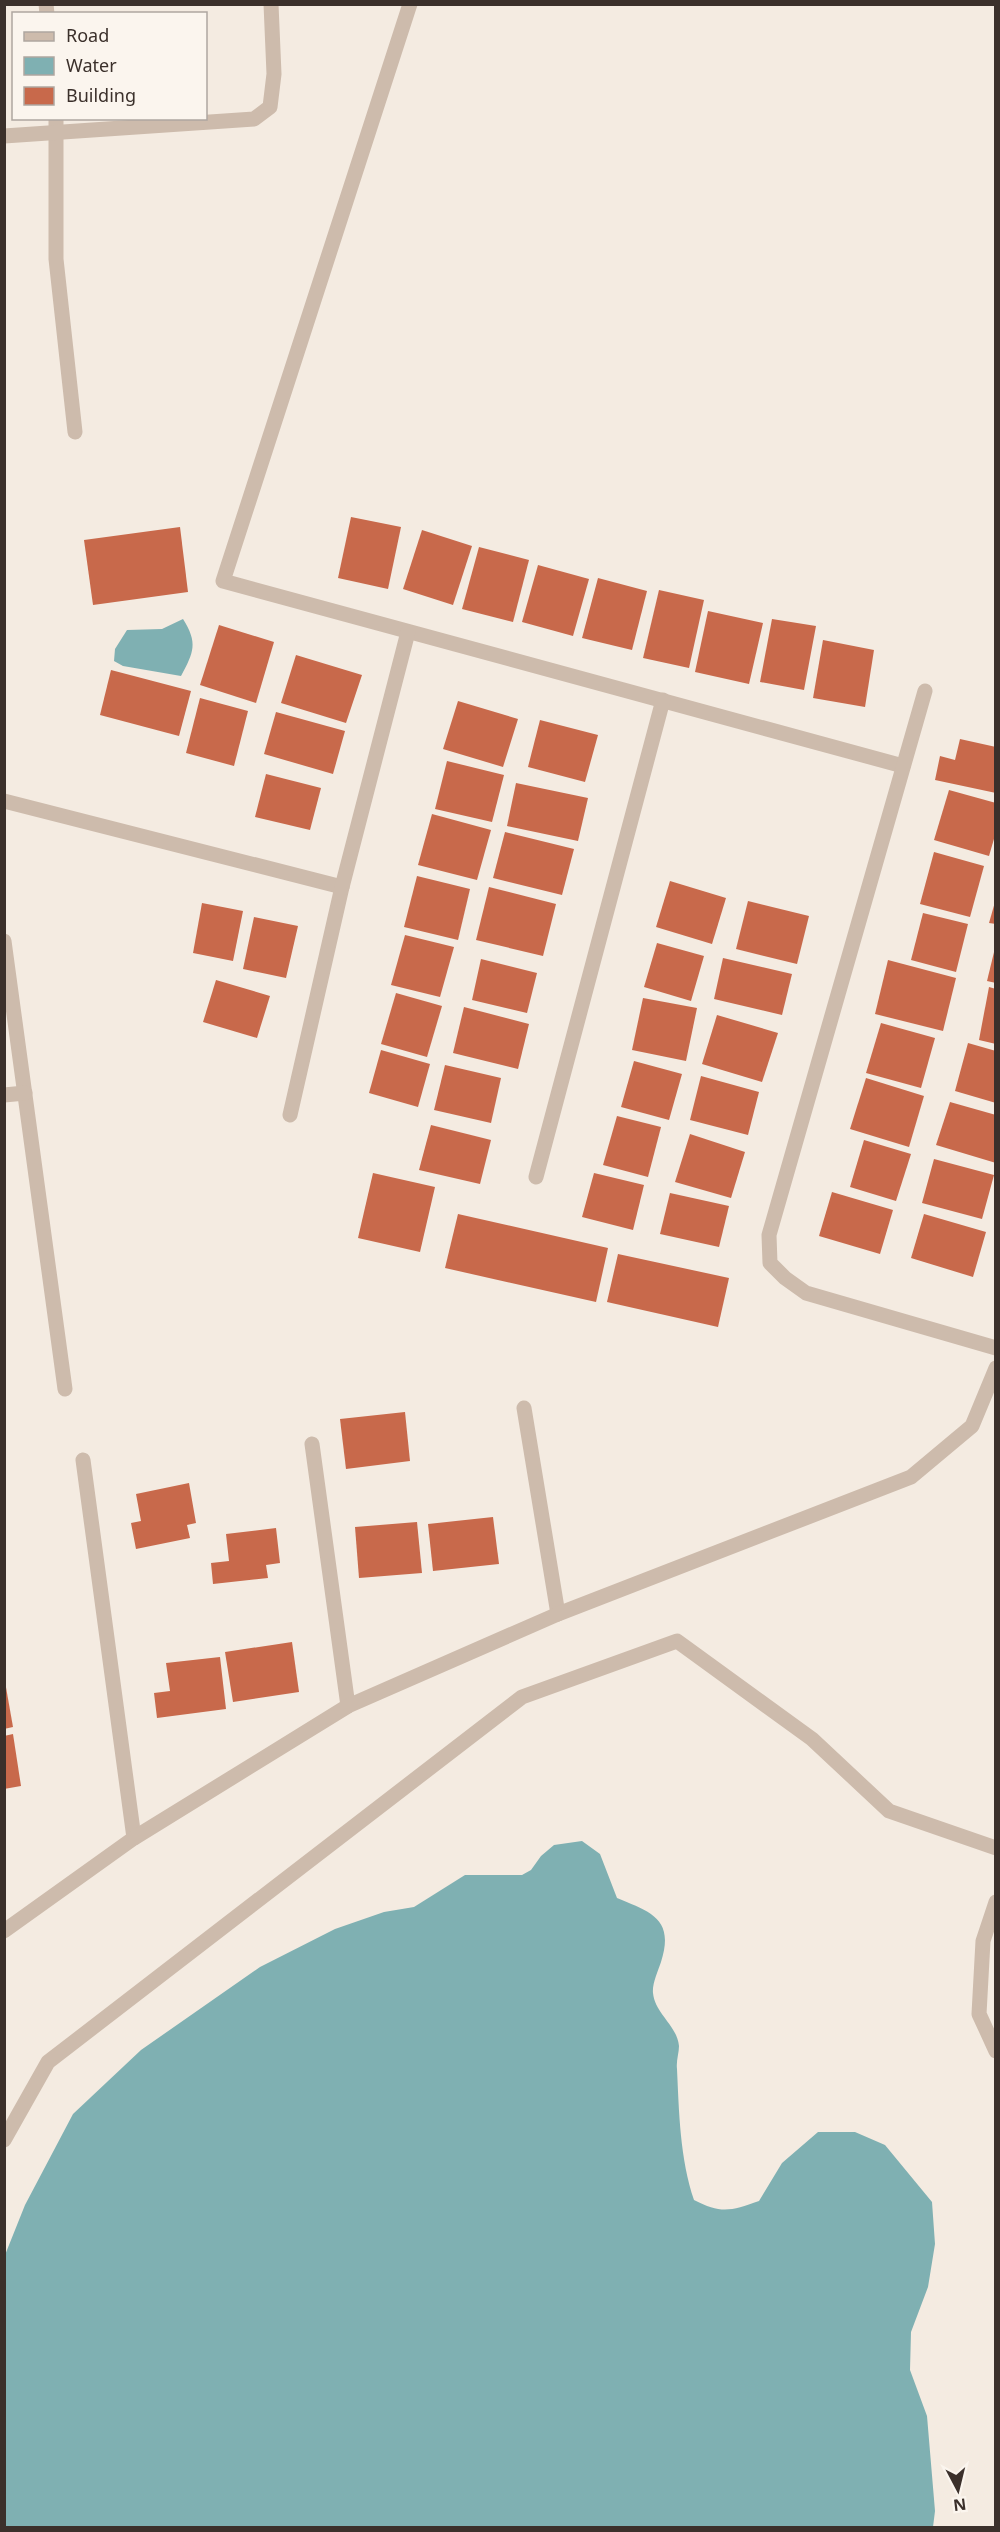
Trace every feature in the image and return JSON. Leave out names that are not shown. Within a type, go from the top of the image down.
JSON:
[{"type":"street","points":[[4,136],[57,125],[254,119],[270,107],[274,74],[271,4]]},
{"type":"street","points":[[410,4],[223,581],[903,766]]},
{"type":"street","points":[[57,125],[56,259],[75,432]]},
{"type":"street","points":[[290,1115],[342,887],[408,632]]},
{"type":"street","points":[[925,691],[769,1235],[770,1263],[785,1278],[806,1293],[996,1348]]},
{"type":"street","points":[[536,1177],[663,700]]},
{"type":"street","points":[[4,801],[342,887]]},
{"type":"street","points":[[4,940],[65,1389]]},
{"type":"street","points":[[4,1095],[25,1093]]},
{"type":"street","points":[[4,1931],[135,1838],[348,1706],[558,1614],[911,1477],[972,1426],[996,1368]]},
{"type":"street","points":[[524,1408],[558,1614]]},
{"type":"street","points":[[312,1444],[348,1706]]},
{"type":"street","points":[[83,1460],[135,1838]]},
{"type":"street","points":[[4,2140],[48,2062],[522,1697],[677,1641],[812,1739],[889,1811],[996,1848]]},
{"type":"street","points":[[996,1902],[982,1941],[979,2014],[996,2051]]},
{"type":"water","points":[[183,619],[191,635],[192,648],[181,676],[123,666],[114,661],[115,649],[127,630],[162,629]]},
{"type":"water","points":[[582,1841],[600,1854],[617,1898],[640,1908],[657,1919],[665,1935],[653,1993],[679,2046],[677,2066],[681,2135],[694,2200],[726,2210],[759,2201],[782,2163],[818,2132],[855,2132],[885,2145],[932,2202],[935,2244],[928,2287],[911,2332],[910,2370],[927,2416],[935,2511],[933,2527],[5,2527],[5,2255],[25,2205],[73,2114],[141,2050],[260,1967],[335,1929],[384,1912],[414,1907],[465,1875],[522,1875],[531,1870],[541,1856],[554,1845]]},
{"type":"building","points":[[351,517],[401,527],[388,589],[338,578]]},
{"type":"building","points":[[180,527],[188,592],[93,605],[84,540]]},
{"type":"building","points":[[422,530],[472,546],[453,605],[403,589]]},
{"type":"building","points":[[479,547],[529,560],[513,622],[462,609]]},
{"type":"building","points":[[538,565],[589,579],[573,636],[522,622]]},
{"type":"building","points":[[598,578],[647,591],[632,650],[582,638]]},
{"type":"building","points":[[659,590],[704,600],[689,668],[643,658]]},
{"type":"building","points":[[708,611],[763,623],[749,684],[695,672]]},
{"type":"building","points":[[772,619],[816,626],[804,690],[760,682]]},
{"type":"building","points":[[219,625],[274,642],[256,703],[200,685]]},
{"type":"building","points":[[823,640],[874,650],[865,707],[813,698]]},
{"type":"building","points":[[296,655],[362,675],[346,723],[281,703]]},
{"type":"building","points":[[111,670],[191,691],[179,736],[100,715]]},
{"type":"building","points":[[200,698],[248,711],[234,766],[186,753]]},
{"type":"building","points":[[458,701],[518,719],[503,767],[443,749]]},
{"type":"building","points":[[276,712],[345,731],[333,774],[264,754]]},
{"type":"building","points":[[540,720],[598,735],[585,782],[528,767]]},
{"type":"building","points":[[960,739],[996,747],[996,793],[935,780],[940,756],[955,760]]},
{"type":"building","points":[[447,761],[504,775],[492,822],[435,809]]},
{"type":"building","points":[[266,774],[321,788],[310,830],[255,817]]},
{"type":"building","points":[[516,783],[588,798],[578,841],[507,826]]},
{"type":"building","points":[[949,790],[996,803],[996,832],[989,856],[934,840]]},
{"type":"building","points":[[432,814],[491,830],[477,880],[418,865]]},
{"type":"building","points":[[505,832],[574,849],[562,895],[493,878]]},
{"type":"building","points":[[934,852],[984,866],[970,917],[920,904]]},
{"type":"building","points":[[417,876],[470,889],[458,940],[404,927]]},
{"type":"building","points":[[670,881],[726,898],[712,944],[656,927]]},
{"type":"building","points":[[489,887],[556,904],[543,956],[476,940]]},
{"type":"building","points":[[748,901],[809,916],[797,964],[736,949]]},
{"type":"building","points":[[202,903],[243,911],[233,961],[193,953]]},
{"type":"building","points":[[996,903],[996,924],[989,923]]},
{"type":"building","points":[[923,913],[968,924],[956,972],[911,960]]},
{"type":"building","points":[[254,917],[298,926],[286,978],[243,969]]},
{"type":"building","points":[[405,935],[454,947],[440,997],[391,985]]},
{"type":"building","points":[[657,943],[704,956],[691,1001],[644,987]]},
{"type":"building","points":[[996,948],[996,983],[987,981]]},
{"type":"building","points":[[723,958],[792,974],[782,1015],[714,999]]},
{"type":"building","points":[[481,959],[537,973],[527,1013],[472,1000]]},
{"type":"building","points":[[888,960],[956,978],[943,1031],[875,1014]]},
{"type":"building","points":[[216,980],[270,996],[257,1038],[203,1022]]},
{"type":"building","points":[[989,987],[996,989],[996,1044],[979,1040]]},
{"type":"building","points":[[396,993],[442,1006],[427,1057],[381,1044]]},
{"type":"building","points":[[643,998],[697,1008],[686,1061],[632,1050]]},
{"type":"building","points":[[464,1007],[529,1024],[518,1069],[453,1053]]},
{"type":"building","points":[[717,1015],[778,1033],[762,1082],[702,1064]]},
{"type":"building","points":[[881,1023],[935,1038],[921,1088],[866,1073]]},
{"type":"building","points":[[968,1043],[996,1051],[996,1103],[955,1091]]},
{"type":"building","points":[[381,1050],[430,1064],[418,1107],[369,1093]]},
{"type":"building","points":[[634,1061],[682,1074],[669,1120],[621,1107]]},
{"type":"building","points":[[445,1065],[501,1078],[491,1123],[434,1110]]},
{"type":"building","points":[[701,1076],[759,1092],[748,1135],[690,1120]]},
{"type":"building","points":[[866,1078],[924,1096],[909,1147],[850,1129]]},
{"type":"building","points":[[950,1102],[996,1115],[996,1163],[936,1145]]},
{"type":"building","points":[[617,1116],[661,1127],[648,1177],[603,1165]]},
{"type":"building","points":[[431,1125],[491,1140],[480,1184],[419,1170]]},
{"type":"building","points":[[690,1134],[745,1152],[731,1198],[675,1182]]},
{"type":"building","points":[[864,1140],[911,1154],[896,1201],[850,1187]]},
{"type":"building","points":[[934,1159],[994,1175],[982,1219],[922,1203]]},
{"type":"building","points":[[373,1173],[435,1187],[420,1252],[358,1238]]},
{"type":"building","points":[[594,1173],[644,1185],[633,1230],[582,1217]]},
{"type":"building","points":[[832,1192],[893,1210],[880,1254],[819,1236]]},
{"type":"building","points":[[670,1193],[729,1206],[719,1247],[660,1234]]},
{"type":"building","points":[[458,1214],[608,1248],[596,1302],[445,1268]]},
{"type":"building","points":[[924,1214],[986,1232],[973,1277],[911,1258]]},
{"type":"building","points":[[618,1254],[729,1278],[718,1327],[607,1302]]},
{"type":"building","points":[[405,1412],[410,1461],[346,1469],[340,1419]]},
{"type":"building","points":[[189,1483],[196,1523],[187,1525],[190,1538],[136,1549],[131,1523],[141,1521],[136,1494]]},
{"type":"building","points":[[493,1517],[499,1564],[433,1571],[428,1524]]},
{"type":"building","points":[[417,1522],[422,1573],[359,1578],[355,1527]]},
{"type":"building","points":[[276,1528],[280,1563],[266,1565],[268,1578],[213,1584],[211,1563],[229,1561],[226,1534]]},
{"type":"building","points":[[292,1642],[299,1692],[233,1702],[225,1652]]},
{"type":"building","points":[[220,1657],[226,1709],[157,1718],[154,1693],[170,1691],[166,1663]]},
{"type":"building","points":[[4,1676],[13,1727],[4,1729]]},
{"type":"building","points":[[13,1734],[21,1786],[4,1789],[4,1736]]}]
